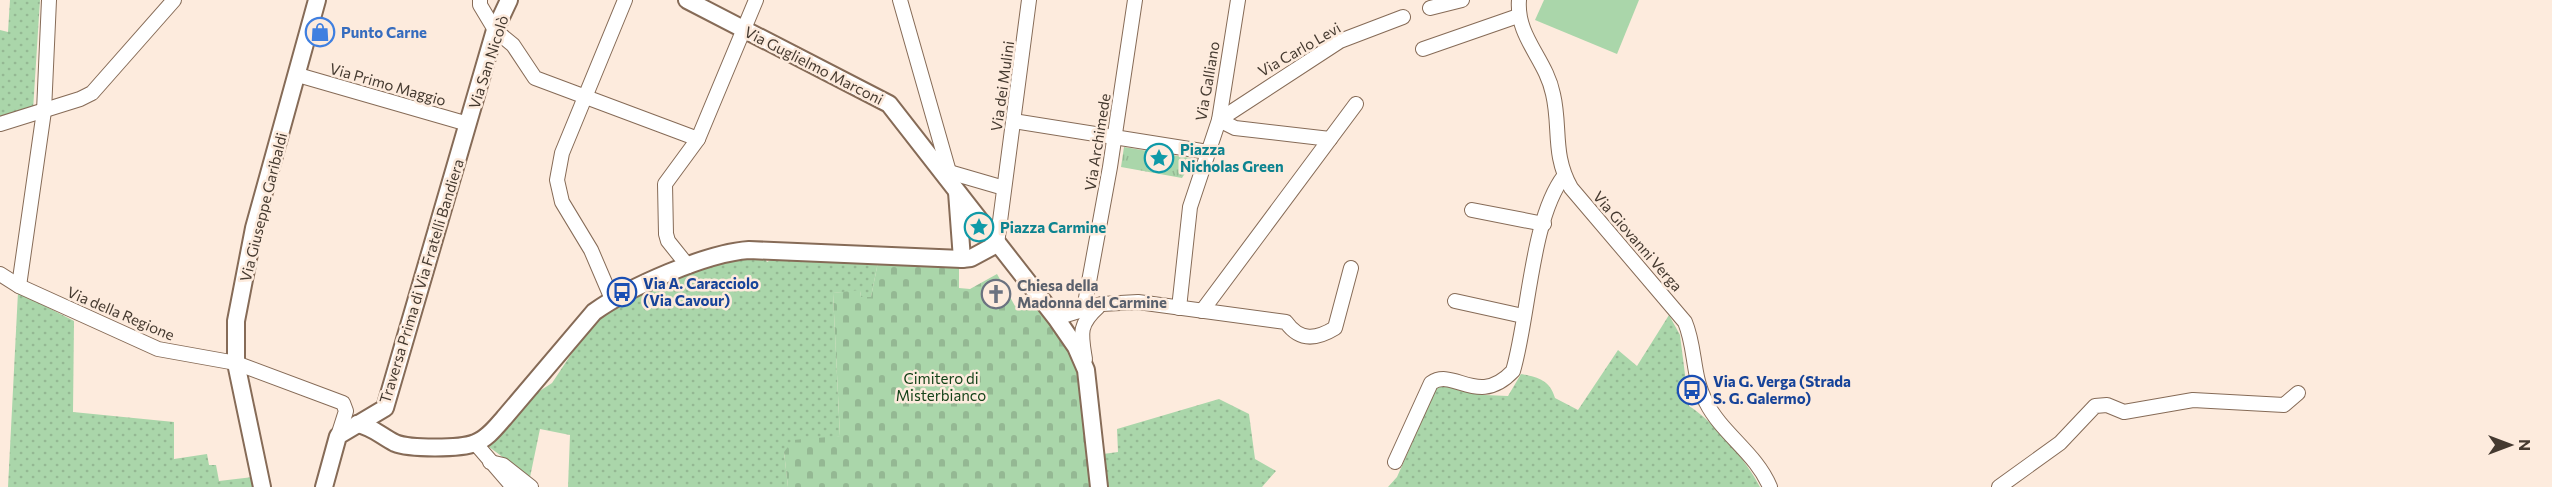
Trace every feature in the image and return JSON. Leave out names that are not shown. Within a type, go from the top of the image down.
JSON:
[{"type":"main road","name":"Via Giuseppe Garibaldi","points":[[262,487],[236,363],[236,321],[247,258],[317,0]]},
{"type":"main road","name":"Via San Nicolò","points":[[468,124],[495,30],[509,0]]},
{"type":"main road","name":"Via Guglielmo Marconi","points":[[687,0],[889,104],[951,180],[1000,248],[1061,325],[1086,370]]},
{"type":"main road","name":"Traversa Prima di Via Fratelli Bandiera","points":[[338,436],[385,408],[468,124]]},
{"type":"main road","points":[[951,180],[960,259]]},
{"type":"main road","points":[[357,424],[370,426],[398,444],[429,447],[475,443],[504,418],[594,312],[612,299],[721,253],[749,250],[960,259],[971,258],[1000,248]]},
{"type":"main road","points":[[1086,370],[1099,487]]},
{"type":"main road","points":[[324,487],[338,436]]},
{"type":"street","points":[[19,286],[44,111],[49,0]]},
{"type":"street","points":[[0,124],[92,93],[174,0]]},
{"type":"street","points":[[480,0],[480,5],[495,30],[513,45],[535,78],[585,94],[636,117],[698,139]]},
{"type":"street","points":[[612,299],[591,250],[562,202],[558,189],[562,153],[625,0]]},
{"type":"street","points":[[688,266],[668,241],[665,184],[698,139],[756,0]]},
{"type":"street","points":[[900,0],[951,180],[1005,182]]},
{"type":"street","name":"Via dei Mulini","points":[[1000,248],[1005,182],[1030,0]]},
{"type":"street","name":"Via Archimede","points":[[1086,370],[1082,340],[1084,314],[1110,167],[1135,0]]},
{"type":"street","name":"Via Galliano","points":[[1179,308],[1190,207],[1219,120],[1238,0]]},
{"type":"street","points":[[1430,8],[1462,0]]},
{"type":"street","name":"Via Giovanni Verga","points":[[1519,0],[1518,16],[1527,42],[1553,92],[1557,147],[1564,176],[1570,188],[1685,322],[1692,344],[1697,381],[1707,405],[1750,454],[1770,487]]},
{"type":"street","points":[[1423,49],[1518,16]]},
{"type":"street","name":"Via Carlo Levi","points":[[1219,120],[1340,41],[1402,17]]},
{"type":"street","name":"Via Primo Maggio","points":[[298,75],[468,124]]},
{"type":"street","points":[[1202,311],[1356,104]]},
{"type":"street","points":[[1219,120],[1235,128],[1330,139]]},
{"type":"street","points":[[1014,121],[1208,152]]},
{"type":"street","points":[[1395,462],[1431,383],[1443,379],[1485,388],[1494,386],[1513,371],[1544,224],[1554,189],[1564,176]]},
{"type":"street","points":[[1472,210],[1544,224]]},
{"type":"street","points":[[1061,325],[1102,304],[1138,302],[1286,322],[1292,331],[1301,336],[1320,338],[1335,328],[1351,268]]},
{"type":"street","name":"Via della Regione","points":[[0,274],[19,286],[158,349],[236,363],[343,403],[346,411],[338,436]]},
{"type":"street","points":[[1089,292],[1102,304]]},
{"type":"street","points":[[1455,301],[1523,316]]},
{"type":"street","points":[[1999,487],[2060,443],[2095,406],[2107,405],[2124,412],[2193,400],[2284,405],[2298,393]]},
{"type":"street","points":[[475,443],[513,487]]},
{"type":"street","points":[[490,462],[503,465],[531,487]]},
{"type":"green space","points":[[10,0],[40,0],[33,110],[0,119],[0,30],[8,32]]},
{"type":"green space","points":[[1544,0],[1639,0],[1617,54],[1535,20]]},
{"type":"green space","points":[[1124,147],[1196,159],[1193,168],[1187,170],[1182,178],[1121,167]]},
{"type":"green space","points":[[741,256],[764,257],[767,262],[777,257],[878,262],[871,297],[861,297],[860,291],[833,293],[840,436],[784,452],[788,487],[568,487],[570,435],[540,429],[529,482],[485,444],[529,398],[552,383],[588,329],[601,315],[627,300],[724,260]]},
{"type":"green space","name":"Cimitero di Misterbianco","points":[[878,262],[959,265],[959,288],[970,289],[997,274],[1015,306],[1033,298],[1068,343],[1078,366],[1093,487],[788,487],[784,452],[793,440],[840,436],[833,293],[860,290],[861,297],[871,297]]},
{"type":"green space","points":[[18,292],[74,321],[73,412],[174,422],[174,459],[207,454],[209,465],[216,465],[219,481],[253,477],[254,487],[8,487]]},
{"type":"green space","points":[[1669,315],[1680,335],[1689,406],[1729,442],[1760,487],[1388,487],[1397,477],[1438,384],[1485,395],[1508,396],[1521,374],[1532,376],[1546,383],[1555,398],[1578,410],[1618,350],[1637,366]]},
{"type":"green space","points":[[1219,399],[1249,414],[1255,459],[1276,471],[1262,487],[1107,487],[1103,454],[1118,452],[1117,429]]},
{"type":"place","name":"Punto Carne","points":[[320,32]]},
{"type":"place","name":"Piazza Nicholas Green","points":[[1159,158]]},
{"type":"place","name":"Piazza Carmine","points":[[979,227]]},
{"type":"place","name":"Via A. Caracciolo (Via Cavour)","points":[[622,292]]},
{"type":"place","name":"Chiesa della Madonna del Carmine","points":[[996,294]]},
{"type":"place","name":"Via G. Verga (Strada S. G. Galermo)","points":[[1692,390]]}]
